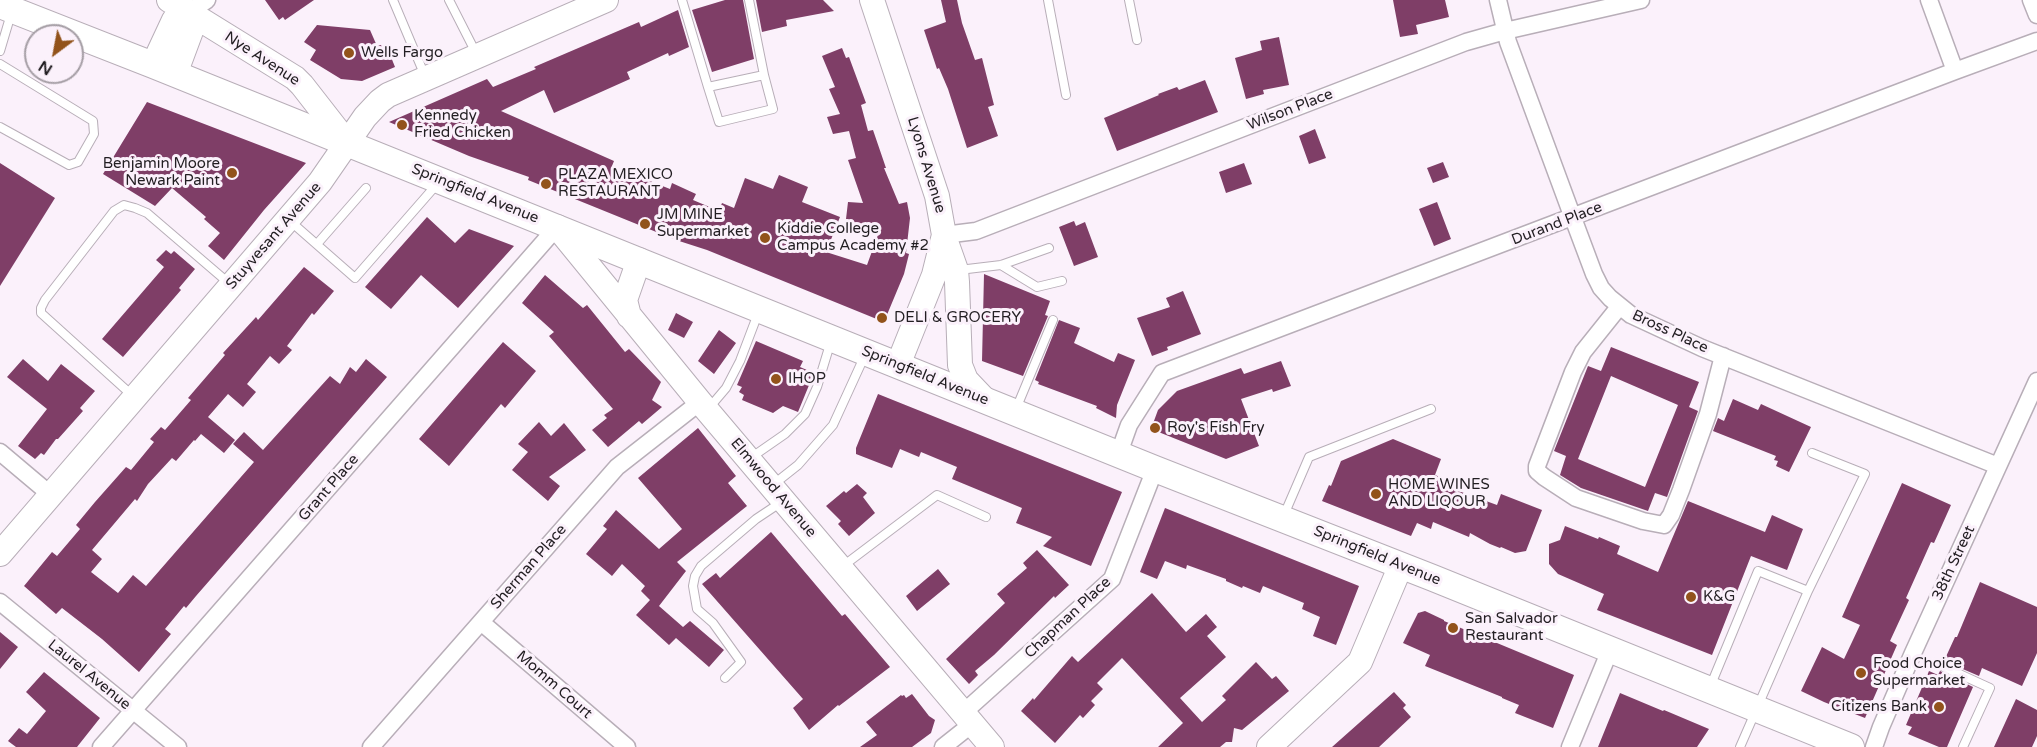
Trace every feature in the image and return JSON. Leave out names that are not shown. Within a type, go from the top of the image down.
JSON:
[{"type":"main road","name":"Stuyvesant Avenue","points":[[0,554],[288,219],[328,171],[380,101],[388,95],[606,0]]},
{"type":"main road","name":"Lyons Avenue","points":[[872,0],[937,196],[944,235],[934,275],[898,365]]},
{"type":"main road","name":"Nye Avenue","points":[[164,70],[174,20],[188,4],[295,78],[348,144]]},
{"type":"main road","name":"Springfield Avenue","points":[[6,8],[1851,747]]},
{"type":"main road","name":"Elmwood Avenue","points":[[557,227],[749,460],[992,747]]},
{"type":"main road","points":[[944,235],[956,270],[960,365],[966,380],[985,400]]},
{"type":"main road","points":[[629,316],[625,300],[639,260]]},
{"type":"main road","points":[[1269,747],[1360,662],[1401,565]]},
{"type":"street","name":"Bross Place","points":[[1498,0],[1505,31],[1573,218],[1601,288],[1619,307],[1643,322],[1723,356],[1998,466]]},
{"type":"street","name":"Wilson Place","points":[[944,235],[976,231],[1466,42],[1641,0]]},
{"type":"street","points":[[1929,0],[1955,70]]},
{"type":"street","points":[[2031,0],[2037,15]]},
{"type":"street","name":"Durand Place","points":[[1119,453],[1129,425],[1162,373],[1573,218],[1955,70],[2037,41]]},
{"type":"street","name":"Grant Place","points":[[101,747],[557,227]]},
{"type":"street","points":[[1619,307],[1582,352],[1537,466],[1538,471],[1544,477],[1576,498],[1643,521],[1664,525],[1671,515],[1681,490],[1708,414],[1723,356]]},
{"type":"street","name":"38th Street","points":[[1874,747],[1912,653],[2037,381]]},
{"type":"street","name":"Sherman Place","points":[[371,747],[617,467],[704,406]]},
{"type":"street","points":[[0,452],[51,495]]},
{"type":"street","name":"Chapman Place","points":[[943,747],[968,719],[1112,579],[1155,469]]},
{"type":"street","name":"Laurel Avenue","points":[[0,602],[178,747]]},
{"type":"street","name":"Momm Court","points":[[481,622],[627,747]]},
{"type":"street","points":[[1570,747],[1610,650]]},
{"type":"lane","points":[[393,0],[426,79]]},
{"type":"lane","points":[[449,0],[478,56]]},
{"type":"lane","points":[[682,0],[719,122],[773,109],[749,0]]},
{"type":"lane","points":[[1048,0],[1066,95]]},
{"type":"lane","points":[[1129,0],[1137,40]]},
{"type":"lane","points":[[0,51],[6,8]]},
{"type":"lane","points":[[0,64],[93,120],[94,134],[78,162],[69,165],[0,127]]},
{"type":"lane","points":[[708,87],[765,75]]},
{"type":"lane","points":[[288,219],[355,278],[440,181]]},
{"type":"lane","points":[[316,244],[366,188]]},
{"type":"lane","points":[[135,397],[41,314],[45,300],[114,211],[124,206],[135,208],[154,219],[231,285]]},
{"type":"lane","points":[[956,270],[1001,265],[1049,248]]},
{"type":"lane","points":[[1001,265],[1037,287],[1062,281]]},
{"type":"lane","points":[[704,406],[726,388],[740,361],[760,309]]},
{"type":"lane","points":[[1014,412],[1053,320]]},
{"type":"lane","points":[[749,460],[784,434],[805,414],[817,387],[832,338]]},
{"type":"lane","points":[[725,678],[741,662],[713,623],[697,609],[693,586],[695,576],[701,566],[756,519],[833,425],[866,352]]},
{"type":"lane","points":[[1283,518],[1309,457],[1431,409]]},
{"type":"lane","points":[[1740,747],[1808,591],[1865,474],[1812,453]]},
{"type":"lane","points":[[840,568],[937,495],[986,517]]},
{"type":"lane","points":[[1710,690],[1758,570],[1808,591]]},
{"type":"lane","points":[[1944,667],[1990,688],[1963,747]]},
{"type":"building","points":[[265,0],[314,0],[285,20],[283,17],[279,20]]},
{"type":"building","points":[[725,0],[743,0],[754,59],[712,72],[692,10]]},
{"type":"building","points":[[756,0],[823,0],[834,11],[786,20],[787,26],[762,32]]},
{"type":"building","points":[[941,0],[957,0],[962,23],[975,60],[982,58],[994,105],[988,107],[998,136],[967,148],[948,89],[939,68],[937,69],[924,30],[946,22]]},
{"type":"building","points":[[1393,0],[1445,0],[1449,17],[1416,25],[1418,34],[1400,37]]},
{"type":"building","points":[[678,10],[689,47],[669,56],[668,53],[627,72],[630,79],[554,113],[544,90],[501,111],[614,161],[612,166],[670,189],[672,183],[696,194],[693,200],[719,211],[722,203],[734,208],[745,178],[773,189],[779,175],[808,187],[802,202],[840,217],[826,252],[867,265],[879,232],[846,219],[848,202],[863,203],[848,160],[856,158],[849,131],[833,134],[827,117],[840,114],[829,89],[835,87],[822,56],[842,48],[846,58],[849,57],[866,103],[861,105],[868,131],[873,130],[886,168],[884,168],[899,204],[907,202],[910,218],[906,253],[909,254],[904,274],[884,322],[707,250],[676,240],[528,180],[529,177],[469,156],[389,122],[487,79],[493,87],[639,22],[641,27]]},
{"type":"building","name":"Wells Fargo","points":[[317,25],[370,30],[377,46],[381,45],[385,54],[389,52],[395,67],[362,81],[341,79],[310,60],[316,50],[304,42]]},
{"type":"building","points":[[1279,37],[1289,85],[1263,90],[1264,94],[1246,99],[1235,58],[1262,50],[1260,41]]},
{"type":"building","points":[[1205,80],[1218,112],[1117,151],[1104,118],[1158,94],[1177,87],[1179,90]]},
{"type":"building","points":[[147,102],[306,163],[224,260],[208,246],[220,233],[204,219],[206,217],[172,188],[155,206],[103,174]]},
{"type":"building","points":[[1315,129],[1326,158],[1309,164],[1299,136]]},
{"type":"building","points":[[1443,162],[1449,177],[1433,183],[1427,168]]},
{"type":"building","points":[[0,163],[55,198],[0,286]]},
{"type":"building","points":[[1244,163],[1252,184],[1226,193],[1219,172]]},
{"type":"building","points":[[1437,202],[1451,239],[1434,246],[1419,209]]},
{"type":"building","points":[[427,217],[455,243],[469,229],[514,246],[458,308],[421,275],[391,309],[365,287]]},
{"type":"building","points":[[1074,221],[1076,226],[1085,222],[1098,257],[1074,266],[1059,227]]},
{"type":"building","points":[[166,250],[171,254],[174,251],[195,269],[179,288],[181,290],[123,357],[102,339],[164,267],[156,260]]},
{"type":"building","points":[[304,267],[334,291],[314,315],[312,313],[287,346],[292,350],[279,364],[270,356],[247,384],[256,392],[243,407],[228,394],[208,417],[235,440],[224,453],[201,434],[176,461],[172,458],[148,484],[137,501],[135,499],[92,550],[102,559],[91,572],[118,593],[133,575],[146,586],[254,462],[233,444],[244,432],[263,450],[330,376],[340,384],[350,367],[356,372],[366,359],[387,377],[186,608],[184,606],[165,629],[171,634],[139,672],[62,608],[56,614],[24,586],[52,552],[57,556],[80,529],[76,525],[95,502],[126,467],[131,470],[154,442],[150,439],[161,427],[165,430],[191,400],[188,398],[225,355],[223,353],[256,317],[258,320]]},
{"type":"building","points":[[984,274],[1050,301],[1045,315],[1048,316],[1023,376],[982,361]]},
{"type":"building","points":[[545,275],[583,308],[587,305],[625,352],[629,349],[661,382],[652,400],[662,407],[642,424],[639,421],[608,447],[592,430],[607,418],[604,415],[613,409],[549,336],[554,332],[522,303]]},
{"type":"building","points":[[1183,291],[1201,334],[1167,347],[1168,350],[1152,356],[1137,318],[1170,307],[1166,298]]},
{"type":"building","points":[[676,313],[693,322],[684,338],[668,330]]},
{"type":"building","points":[[1059,320],[1080,328],[1074,343],[1114,362],[1118,353],[1135,360],[1117,405],[1116,418],[1096,408],[1097,406],[1038,384],[1039,382],[1035,380]]},
{"type":"building","points":[[719,330],[736,343],[714,374],[698,361]]},
{"type":"building","name":"IHOP","points":[[756,341],[803,361],[800,367],[814,373],[798,412],[783,406],[773,413],[742,400],[744,395],[739,392],[742,387],[737,385]]},
{"type":"building","points":[[503,342],[536,371],[505,408],[501,404],[449,466],[419,439]]},
{"type":"building","points":[[1611,347],[1699,382],[1689,407],[1698,411],[1667,497],[1655,493],[1648,511],[1581,488],[1560,475],[1566,456],[1554,451],[1588,366],[1601,371]],"holes":[[[1611,376],[1678,405],[1645,487],[1578,459]]]},
{"type":"building","points":[[23,359],[48,381],[61,364],[95,391],[80,408],[83,411],[44,455],[41,453],[35,459],[18,446],[47,409],[7,377]]},
{"type":"building","points":[[1281,361],[1291,386],[1273,392],[1272,389],[1241,399],[1259,446],[1226,459],[1151,429],[1158,410],[1177,391],[1241,368],[1244,374]]},
{"type":"building","points":[[878,394],[1122,492],[1091,566],[1043,546],[1052,537],[1016,523],[1022,508],[952,479],[957,467],[921,452],[919,457],[900,449],[892,468],[856,454],[856,448]]},
{"type":"building","points":[[1733,399],[1758,410],[1761,404],[1811,427],[1789,472],[1776,466],[1778,461],[1774,460],[1776,456],[1713,431],[1718,418],[1724,421]]},
{"type":"building","points":[[539,422],[551,436],[564,423],[586,450],[549,477],[560,486],[548,501],[512,470],[528,452],[518,444]]},
{"type":"building","points":[[698,428],[736,476],[728,483],[747,506],[677,562],[686,571],[659,606],[683,627],[690,621],[724,650],[709,667],[676,638],[669,645],[636,615],[650,600],[641,591],[645,586],[622,564],[612,576],[586,554],[607,529],[603,526],[616,510],[659,549],[682,529],[638,478]]},
{"type":"building","points":[[1393,439],[1441,459],[1435,475],[1455,483],[1453,489],[1497,505],[1501,494],[1542,510],[1526,551],[1515,553],[1490,544],[1470,533],[1469,537],[1433,522],[1431,529],[1417,523],[1411,536],[1322,501],[1341,461]]},
{"type":"building","points":[[1902,483],[1951,505],[1934,543],[1931,542],[1906,598],[1909,600],[1890,641],[1897,645],[1865,718],[1801,691],[1822,647],[1844,659],[1860,625],[1842,617]]},
{"type":"building","points":[[857,484],[867,493],[863,497],[875,513],[849,536],[838,524],[841,521],[826,506],[844,491],[846,493]]},
{"type":"building","name":"K&G","points":[[1688,501],[1765,532],[1772,515],[1803,529],[1787,570],[1751,556],[1712,655],[1597,610],[1604,594],[1558,574],[1549,564],[1549,544],[1560,540],[1565,526],[1620,546],[1617,554],[1658,572]]},
{"type":"building","points":[[1165,508],[1359,586],[1336,645],[1313,636],[1320,617],[1302,609],[1304,603],[1263,586],[1260,593],[1187,565],[1186,569],[1165,561],[1157,579],[1140,572]]},
{"type":"building","points":[[771,532],[842,616],[845,614],[890,667],[838,705],[809,730],[793,708],[803,699],[702,584],[716,573],[720,578]]},
{"type":"building","points":[[1037,550],[1069,585],[1055,598],[1054,596],[975,671],[978,675],[969,684],[946,659],[1005,603],[997,594],[1027,568],[1023,563]]},
{"type":"building","points":[[938,569],[950,584],[917,611],[906,596]]},
{"type":"building","points":[[1980,582],[2037,607],[2037,653],[2022,686],[1982,668],[1979,676],[1944,661],[1957,637]]},
{"type":"building","points":[[1152,593],[1186,632],[1206,614],[1217,627],[1207,636],[1226,657],[1180,698],[1202,722],[1226,700],[1222,696],[1256,662],[1272,679],[1276,676],[1289,691],[1242,730],[1234,728],[1232,742],[1226,742],[1220,747],[1158,747],[1183,723],[1122,658],[1097,683],[1103,689],[1091,701],[1095,705],[1083,718],[1080,715],[1055,743],[1021,711],[1033,698],[1034,700],[1072,656],[1078,662]]},
{"type":"building","points":[[1425,611],[1574,675],[1553,728],[1515,713],[1519,705],[1425,666],[1430,655],[1403,643],[1418,613]]},
{"type":"building","points":[[0,632],[18,647],[0,669]]},
{"type":"building","name":"Citizens Bank","points":[[1929,671],[1938,675],[1940,671],[1973,687],[1947,747],[1939,747],[1908,734],[1912,727],[1906,725]]},
{"type":"building","points":[[44,672],[100,718],[77,747],[16,747],[8,741],[19,728],[27,734],[46,711],[26,692]]},
{"type":"building","points":[[1394,692],[1406,705],[1403,708],[1411,717],[1379,747],[1332,747]]},
{"type":"building","points":[[1620,693],[1709,729],[1697,747],[1598,747]]},
{"type":"building","points":[[912,694],[929,716],[935,720],[931,733],[912,747],[860,747],[877,735],[866,722],[901,695],[906,698]]},
{"type":"building","points":[[2016,699],[2037,710],[2037,736],[2032,747],[1994,747]]},
{"type":"place","name":"Wells Fargo","points":[[349,53]]},
{"type":"place","name":"Kennedy Fried Chicken","points":[[402,125]]},
{"type":"place","name":"Benjamin Moore Newark Paint","points":[[232,173]]},
{"type":"place","name":"PLAZA MEXICO RESTAURANT","points":[[546,184]]},
{"type":"place","name":"JM MINE Supermarket","points":[[645,224]]},
{"type":"place","name":"Kiddie College Campus Academy #2","points":[[765,238]]},
{"type":"place","name":"DELI & GROCERY","points":[[882,318]]},
{"type":"place","name":"IHOP","points":[[776,379]]},
{"type":"place","name":"Roy's Fish Fry","points":[[1155,428]]},
{"type":"place","name":"HOME WINES AND LIQOUR","points":[[1376,494]]},
{"type":"place","name":"K&G","points":[[1691,597]]},
{"type":"place","name":"San Salvador Restaurant","points":[[1453,628]]},
{"type":"place","name":"Food Choice Supermarket","points":[[1861,673]]},
{"type":"place","name":"Citizens Bank","points":[[1939,707]]}]
